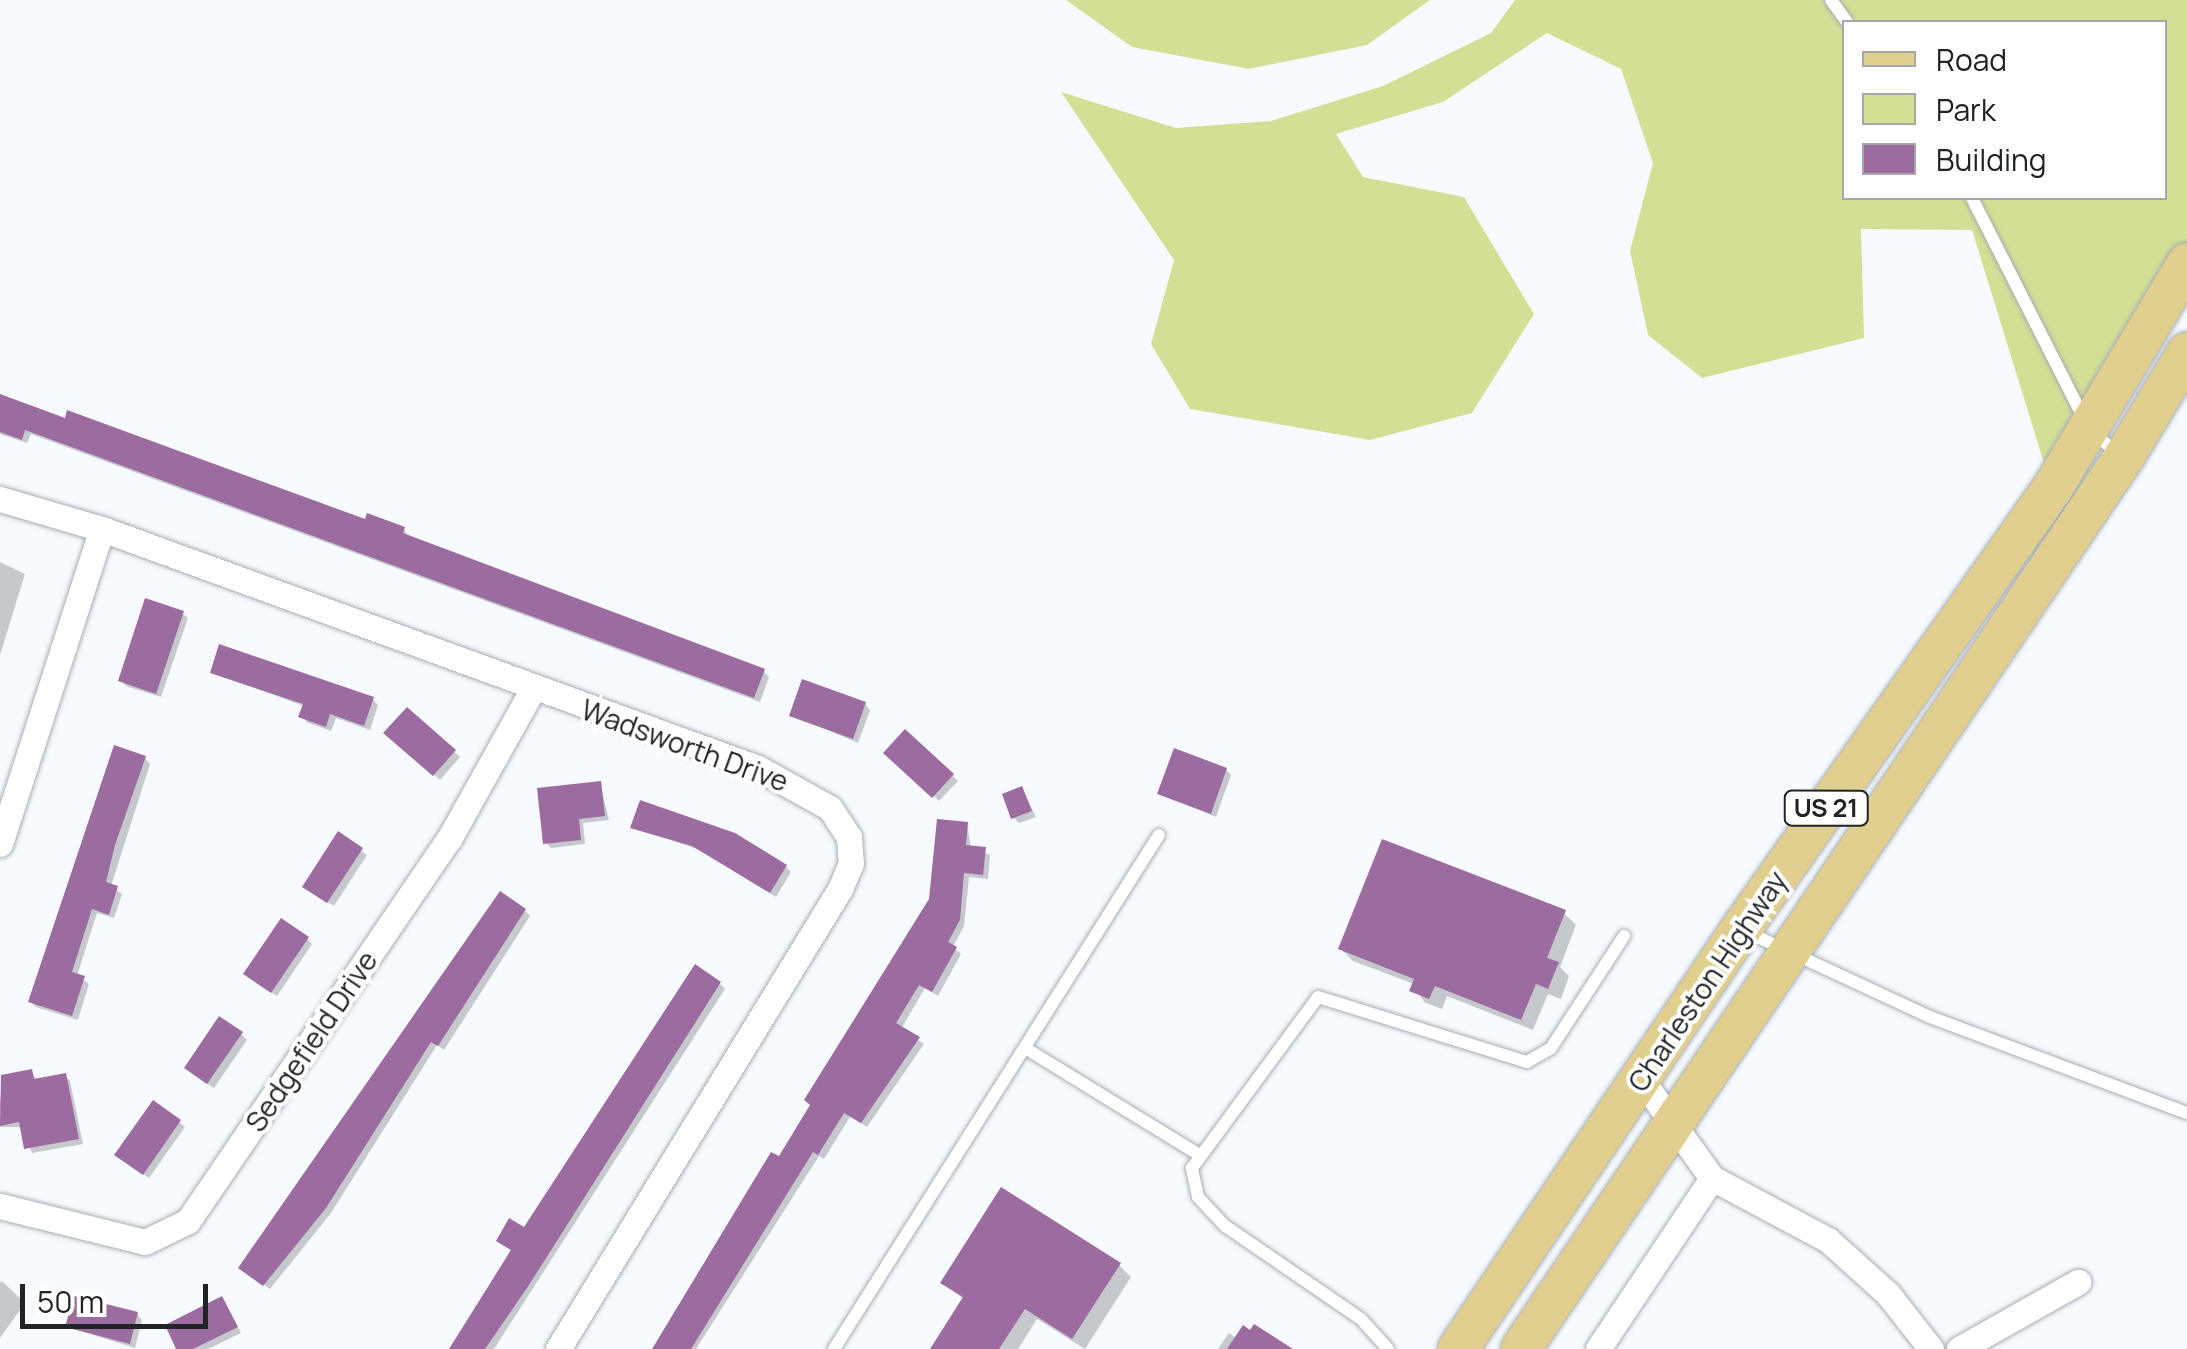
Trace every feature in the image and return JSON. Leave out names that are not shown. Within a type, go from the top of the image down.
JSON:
[{"type":"main road","name":"Charleston Highway","points":[[1458,1349],[1740,929],[2090,431],[2187,263]]},
{"type":"main road","name":"Charleston Highway","points":[[1520,1349],[1674,1127],[1786,952],[2124,457],[2187,352]]},
{"type":"street","name":"Wadsworth Drive","points":[[0,499],[102,530],[784,779],[830,808],[849,837],[851,862],[558,1349]]},
{"type":"street","points":[[0,844],[102,530]]},
{"type":"street","name":"Sedgefield Drive","points":[[0,1206],[145,1242],[188,1220],[449,838],[533,689]]},
{"type":"street","points":[[1641,1079],[1712,1178],[1828,1240],[1888,1294],[1931,1349]]},
{"type":"street","points":[[1598,1349],[1712,1178]]},
{"type":"street","points":[[1959,1349],[2078,1282]]},
{"type":"lane","points":[[1973,200],[2090,431],[2124,457]]},
{"type":"lane","points":[[834,1349],[1159,836]]},
{"type":"lane","points":[[1740,929],[1930,1018],[2187,1112]]},
{"type":"lane","points":[[1388,1349],[1361,1319],[1225,1226],[1198,1196],[1192,1168],[1318,998],[1527,1062],[1550,1048],[1624,936]]},
{"type":"lane","points":[[1025,1048],[1201,1156]]},
{"type":"green space","points":[[1066,0],[1430,0],[1367,45],[1249,69],[1132,47]]},
{"type":"green space","points":[[1515,0],[2187,0],[2187,263],[2052,489],[1972,230],[1861,229],[1864,338],[1702,378],[1648,335],[1630,251],[1653,163],[1621,69],[1547,33],[1443,102],[1336,134],[1363,177],[1464,197],[1534,314],[1472,413],[1370,440],[1190,409],[1151,344],[1174,260],[1061,92],[1176,128],[1271,121],[1383,86],[1491,33]]},
{"type":"building","points":[[0,394],[65,418],[67,410],[365,519],[367,513],[405,527],[403,533],[765,669],[754,698],[25,430],[22,440],[0,432]]},
{"type":"building","points":[[145,598],[184,611],[156,694],[118,681]]},
{"type":"building","points":[[219,644],[374,697],[364,726],[330,714],[326,727],[298,717],[303,704],[210,673]]},
{"type":"building","points":[[802,679],[866,702],[853,739],[789,716]]},
{"type":"building","points":[[407,707],[456,750],[433,776],[383,733]]},
{"type":"building","points":[[905,729],[954,774],[932,798],[883,753]]},
{"type":"building","points":[[114,745],[146,756],[106,882],[118,886],[109,915],[92,909],[72,972],[85,976],[72,1016],[28,1002]]},
{"type":"building","points":[[1174,748],[1227,768],[1211,814],[1157,794]]},
{"type":"building","points":[[601,781],[605,816],[579,819],[581,840],[543,844],[537,788]]},
{"type":"building","points":[[1022,786],[1032,811],[1011,819],[1002,794]]},
{"type":"building","points":[[640,800],[735,833],[787,865],[770,893],[692,846],[630,828]]},
{"type":"building","points":[[937,819],[968,822],[966,845],[986,847],[983,875],[964,873],[960,920],[948,942],[957,947],[932,992],[919,985],[896,1023],[920,1037],[861,1123],[844,1113],[818,1155],[813,1152],[691,1349],[652,1349],[771,1152],[779,1156],[810,1105],[804,1100],[929,899]]},
{"type":"building","points":[[338,831],[363,848],[327,903],[302,887]]},
{"type":"building","points":[[1382,839],[1566,910],[1547,958],[1559,962],[1548,989],[1536,984],[1521,1020],[1435,986],[1429,999],[1409,991],[1414,979],[1338,949]]},
{"type":"building","points":[[500,891],[526,909],[438,1046],[431,1042],[326,1208],[263,1286],[238,1268]]},
{"type":"building","points":[[281,918],[309,937],[271,993],[243,974]]},
{"type":"building","points":[[695,964],[721,982],[529,1285],[485,1349],[449,1349],[511,1250],[496,1241],[509,1218],[524,1227]]},
{"type":"building","points":[[219,1016],[243,1032],[207,1084],[184,1068]]},
{"type":"building","points":[[32,1069],[34,1079],[66,1073],[79,1139],[24,1149],[19,1122],[0,1126],[1,1075]]},
{"type":"building","points":[[153,1100],[181,1120],[143,1175],[114,1155]]},
{"type":"building","points":[[1001,1187],[1121,1263],[1072,1339],[1025,1309],[999,1349],[930,1349],[963,1297],[940,1283]]},
{"type":"building","points":[[74,1296],[138,1312],[130,1344],[65,1327]]},
{"type":"building","points":[[222,1296],[238,1327],[193,1349],[176,1349],[165,1325]]},
{"type":"building","points":[[1254,1324],[1293,1349],[1227,1349],[1243,1325],[1250,1330]]}]
